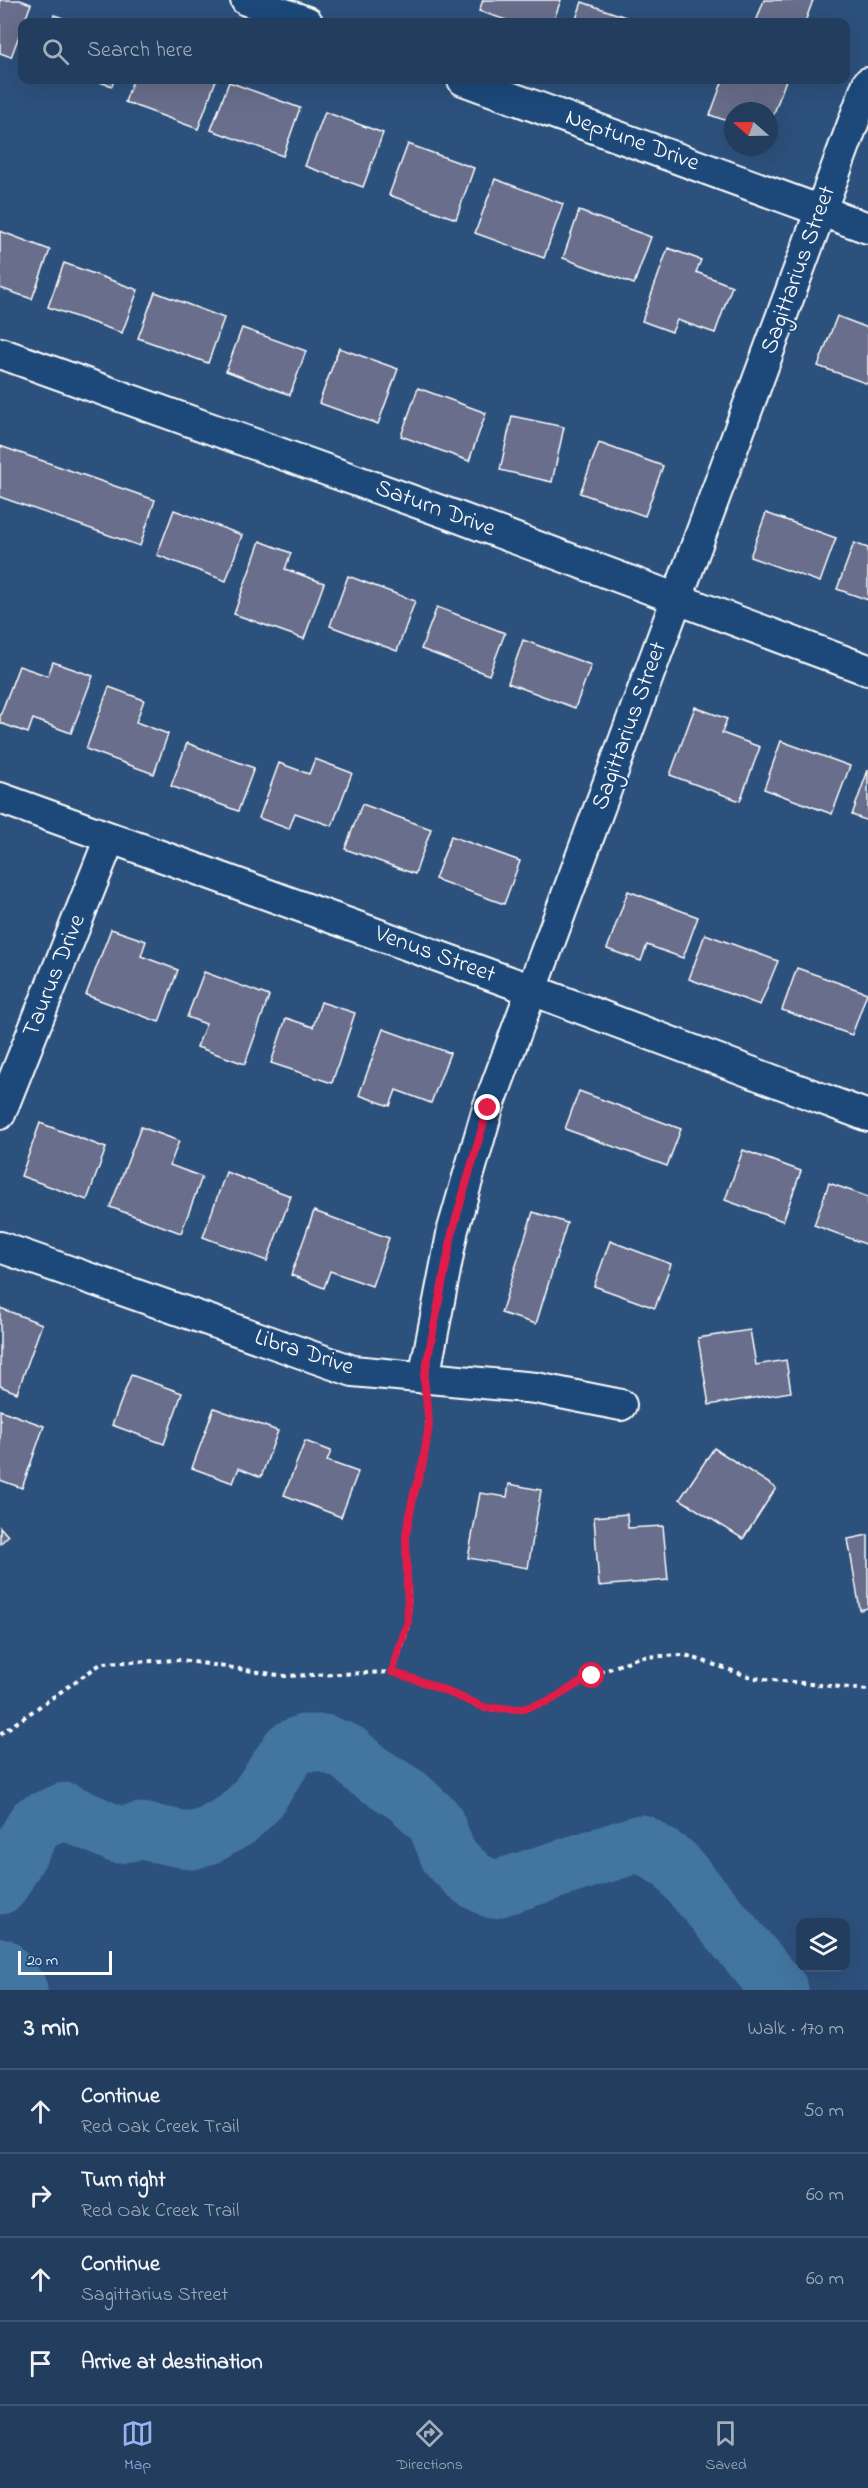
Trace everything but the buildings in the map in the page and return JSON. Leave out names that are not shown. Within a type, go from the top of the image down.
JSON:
[{"type":"street","points":[[246,0],[296,18]]},
{"type":"street","name":"Sagittarius Street","points":[[424,1378],[453,1229],[488,1108],[868,83]]},
{"type":"street","name":"Neptune Drive","points":[[474,84],[868,228]]},
{"type":"street","name":"Saturn Drive","points":[[0,353],[455,516],[868,670]]},
{"type":"street","name":"Venus Street","points":[[0,798],[532,990],[868,1116]]},
{"type":"street","name":"Taurus Drive","points":[[0,1114],[110,838]]},
{"type":"street","name":"Libra Drive","points":[[0,1247],[353,1371],[537,1388],[621,1405]]},
{"type":"path","points":[[392,1672],[408,1621],[406,1535],[413,1497],[423,1463],[429,1425],[424,1378]]},
{"type":"path","points":[[0,1734],[102,1663],[181,1660],[285,1676],[392,1672],[426,1683],[486,1708],[522,1709],[549,1701],[592,1676],[639,1657],[651,1656],[685,1655],[754,1678],[868,1689]]},
{"type":"waterway","points":[[0,1886],[36,1823],[65,1811],[118,1835],[141,1831],[192,1841],[210,1835],[236,1820],[255,1802],[290,1749],[304,1743],[324,1743],[347,1752],[367,1770],[408,1796],[435,1821],[449,1857],[472,1879],[493,1890],[641,1843],[674,1864],[780,1990]]},
{"type":"waterway","points":[[0,1966],[19,1990]]},
{"type":"route","points":[[488,1108],[453,1229],[424,1378],[429,1425],[423,1463],[413,1497],[406,1535],[409,1573],[408,1621],[392,1672],[426,1683],[486,1708],[522,1709],[549,1701],[592,1676]]}]
